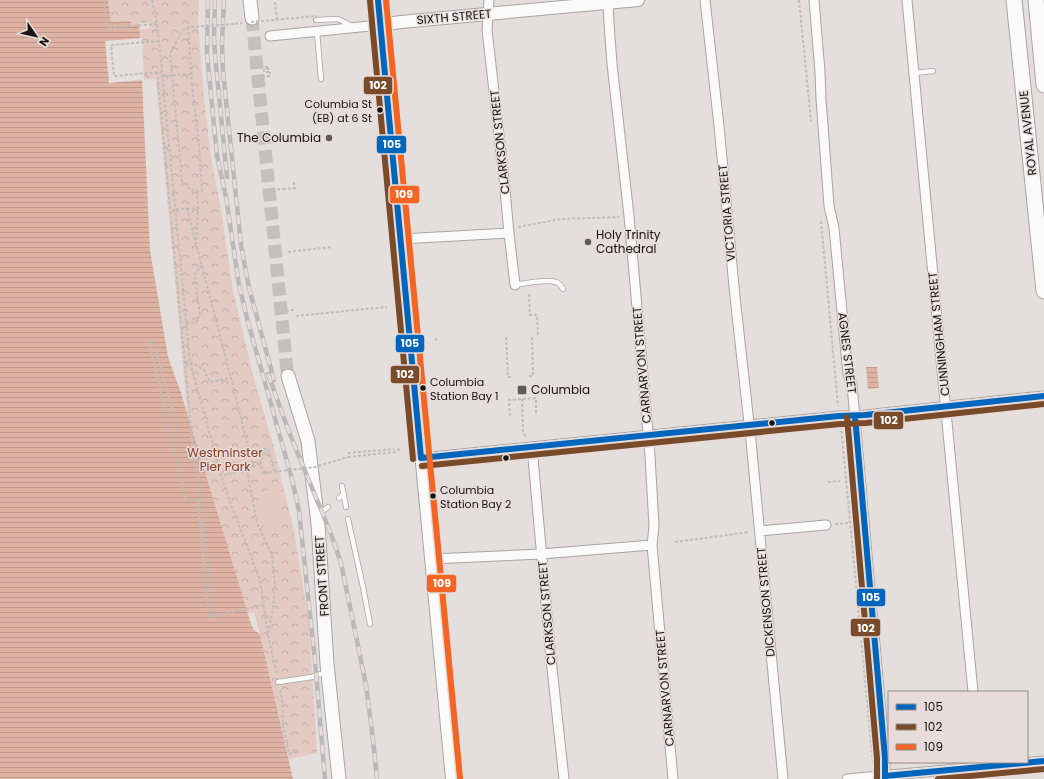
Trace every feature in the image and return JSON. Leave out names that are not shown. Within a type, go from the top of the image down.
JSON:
[{"type":"main road","points":[[250,0],[252,20]]},
{"type":"main road","name":"ROYAL AVENUE","points":[[1014,0],[1044,290]]},
{"type":"main road","name":"ROYAL AVENUE","points":[[1036,0],[1044,85]]},
{"type":"main road","name":"FRONT STREET","points":[[288,376],[308,440],[317,516],[328,673],[339,779]]},
{"type":"street","points":[[378,0],[452,779]]},
{"type":"street","name":"CLARKSON STREET","points":[[489,0],[487,30],[504,179],[508,233],[515,284]]},
{"type":"street","name":"SIXTH STREET","points":[[270,36],[638,0]]},
{"type":"street","name":"VICTORIA STREET","points":[[705,0],[749,425]]},
{"type":"street","name":"AGNES STREET","points":[[814,0],[820,72],[820,99],[829,206],[834,228],[848,374],[852,385],[885,777]]},
{"type":"street","name":"CUNNINGHAM STREET","points":[[907,0],[973,691]]},
{"type":"street","name":"CARNARVON STREET","points":[[608,2],[612,64],[629,216],[648,436],[654,526],[652,545],[673,779]]},
{"type":"street","points":[[401,239],[508,233]]},
{"type":"street","points":[[421,458],[1044,396]]},
{"type":"street","name":"DICKENSON STREET","points":[[749,425],[756,531],[782,779]]},
{"type":"street","name":"CLARKSON STREET","points":[[532,447],[551,658],[564,779]]},
{"type":"street","points":[[756,531],[826,525]]},
{"type":"street","points":[[431,560],[541,554],[652,545]]},
{"type":"street","points":[[1028,761],[1044,760]]},
{"type":"street","points":[[847,779],[885,777],[996,763]]},
{"type":"lane","points":[[317,18],[338,19],[355,28]]},
{"type":"lane","points":[[317,32],[321,79]]},
{"type":"lane","points":[[914,73],[933,70]]},
{"type":"lane","points":[[515,284],[548,281],[557,282],[563,289]]},
{"type":"lane","points":[[342,486],[346,507]]},
{"type":"lane","points":[[339,498],[344,494]]},
{"type":"lane","points":[[317,516],[328,507]]},
{"type":"lane","points":[[348,519],[370,624]]},
{"type":"lane","points":[[278,682],[328,673]]},
{"type":"path","points":[[104,0],[107,28],[157,24]]},
{"type":"path","points":[[152,0],[157,24],[163,76],[190,362],[221,476],[260,580],[264,605],[209,617],[198,499]]},
{"type":"path","points":[[800,0],[811,124]]},
{"type":"path","points":[[275,2],[277,20]]},
{"type":"path","points":[[252,20],[317,18]]},
{"type":"path","points":[[188,27],[202,191],[197,192],[192,191],[182,181],[170,53],[183,30],[188,27],[235,24]]},
{"type":"path","points":[[159,41],[111,45],[114,76],[162,72]]},
{"type":"path","points":[[255,68],[269,67],[269,69],[264,69],[264,72],[270,72],[270,76],[257,78]]},
{"type":"path","points":[[157,72],[194,459],[202,499],[214,616]]},
{"type":"path","points":[[163,76],[191,74]]},
{"type":"path","points":[[267,190],[295,188],[294,182]]},
{"type":"path","points":[[195,241],[198,227],[197,192]]},
{"type":"path","points":[[176,209],[198,208]]},
{"type":"path","points":[[187,209],[232,378],[253,467]]},
{"type":"path","points":[[522,227],[561,219],[620,216]]},
{"type":"path","points":[[820,216],[839,409]]},
{"type":"path","points":[[288,252],[332,247]]},
{"type":"path","points":[[186,322],[195,324],[200,314],[194,275],[202,266]]},
{"type":"path","points":[[529,294],[530,315],[537,315],[538,336]]},
{"type":"path","points":[[296,316],[387,307]]},
{"type":"path","points":[[281,312],[294,310]]},
{"type":"path","points":[[529,376],[533,376],[532,336]]},
{"type":"path","points":[[506,337],[508,378],[513,377]]},
{"type":"path","points":[[202,499],[186,501],[149,341],[153,340],[187,460],[216,456]]},
{"type":"path","points":[[185,362],[190,362],[204,370],[210,382],[232,378]]},
{"type":"path","points":[[510,416],[509,400],[536,398],[536,415]]},
{"type":"path","points":[[522,400],[522,424]]},
{"type":"path","points":[[840,423],[874,768]]},
{"type":"path","points":[[275,472],[268,449],[264,449],[260,464],[264,473],[275,472],[315,467],[348,457],[401,448]]},
{"type":"path","points":[[348,453],[394,450]]},
{"type":"path","points":[[221,476],[247,470],[260,464]]},
{"type":"path","points":[[247,470],[258,523],[272,555],[275,584],[273,608],[268,636]]},
{"type":"path","points":[[828,482],[840,481]]},
{"type":"path","points":[[826,525],[850,523]]},
{"type":"path","points":[[675,542],[756,531]]},
{"type":"green space","name":"Westminster Pier Park","points":[[108,0],[199,0],[198,23],[204,99],[211,157],[221,210],[233,291],[254,379],[274,448],[293,525],[309,624],[317,753],[289,759],[254,612],[205,623],[188,419],[156,79],[109,83],[140,38],[139,30],[150,28],[149,22],[131,25],[131,21],[111,22]]},
{"type":"green space","points":[[275,489],[284,525],[266,529],[260,509],[261,493]]},
{"type":"green space","points":[[850,496],[857,498],[860,524],[858,524],[858,528],[854,529]]},
{"type":"shaded area","points":[[0,0],[108,0],[111,22],[131,21],[131,25],[139,24],[150,250],[168,357],[181,393],[251,624],[254,630],[260,634],[293,779],[0,779]]},
{"type":"shaded area","points":[[866,367],[877,367],[879,388],[868,389]]},
{"type":"pier","points":[[142,38],[144,80],[109,83],[105,41]]},
{"type":"tunnel","points":[[252,18],[288,376]]},
{"type":"railway","points":[[208,0],[207,54],[217,156],[226,197],[239,285],[293,483],[299,511],[315,661],[325,779]]},
{"type":"railway","points":[[215,0],[215,55],[227,177]]},
{"type":"railway","points":[[224,0],[222,44],[223,71],[241,245],[249,288],[274,380]]},
{"type":"railway","points":[[268,374],[289,432],[331,534],[341,563],[366,685],[377,779]]},
{"type":"transit line","name":"105","points":[[378,0],[421,458]]},
{"type":"transit line","name":"109","points":[[386,0],[460,778]]},
{"type":"transit line","name":"102","points":[[370,1],[413,459]]},
{"type":"transit line","name":"105","points":[[421,458],[1044,396]]},
{"type":"transit line","name":"102","points":[[422,466],[840,424],[866,423],[1044,404]]},
{"type":"transit line","name":"105","points":[[855,416],[885,758],[885,779]]},
{"type":"transit line","name":"102","points":[[847,417],[877,758],[877,779]]},
{"type":"transit line","name":"105","points":[[1028,763],[1044,761]]},
{"type":"transit line","name":"105","points":[[885,776],[1023,763]]},
{"type":"transit line","name":"102","points":[[938,779],[1044,769]]},
{"type":"place","name":"Columbia St (EB) at 6 St","points":[[380,110]]},
{"type":"place","name":"The Columbia","points":[[329,138]]},
{"type":"place","name":"Holy Trinity Cathedral","points":[[588,242]]},
{"type":"place","name":"Columbia Station Bay 1","points":[[423,388]]},
{"type":"place","name":"Columbia","points":[[522,390]]},
{"type":"place","name":"Columbia Station Bay 2","points":[[433,496]]}]
